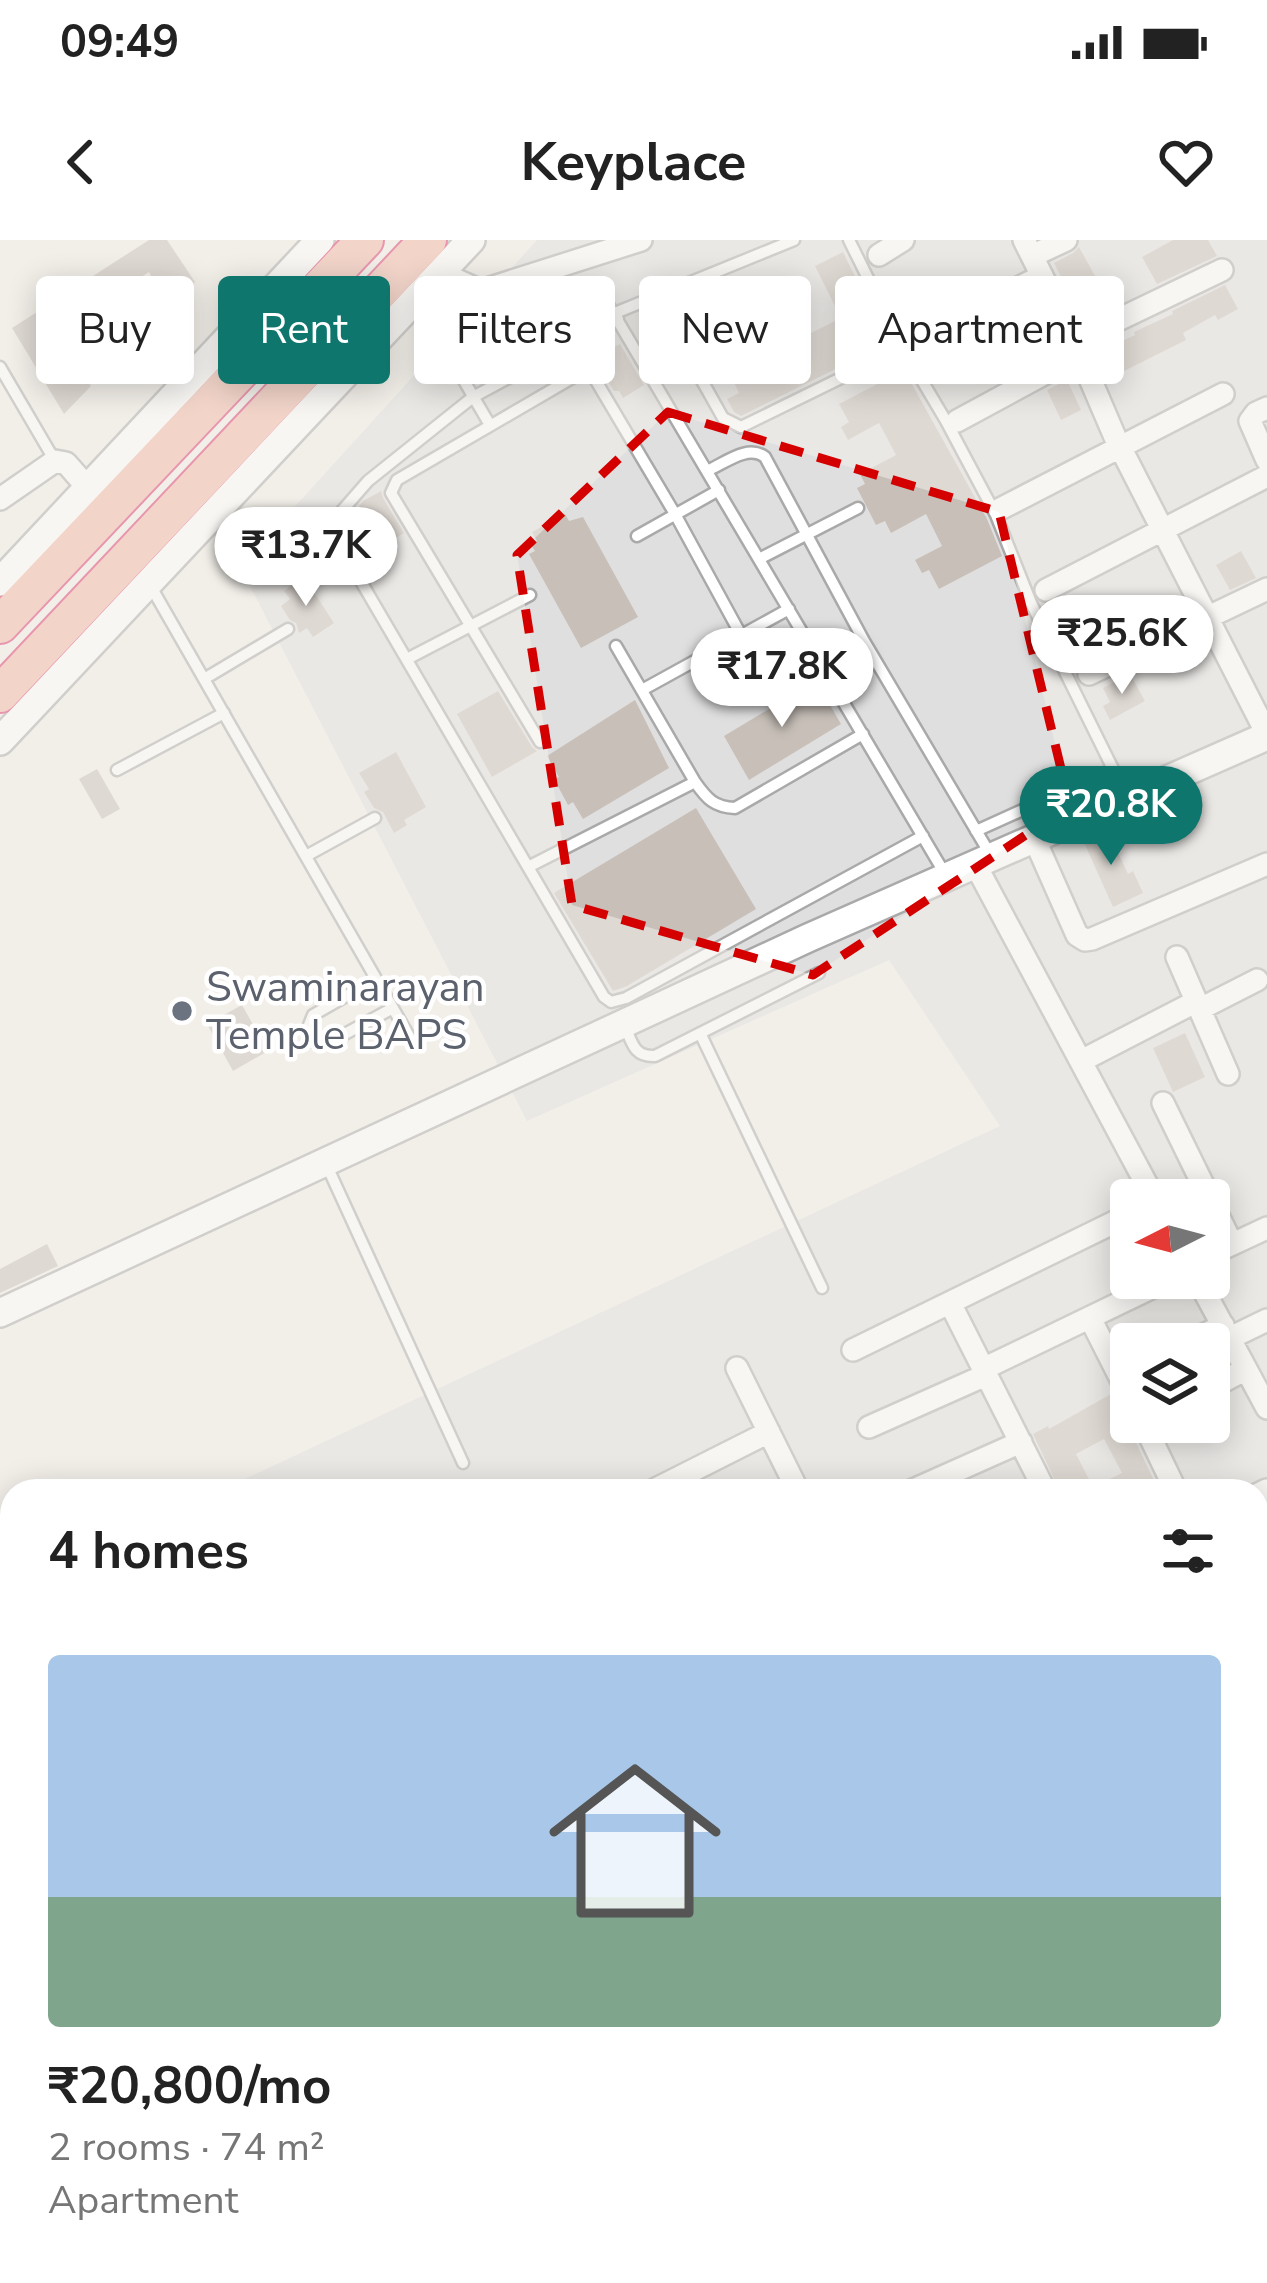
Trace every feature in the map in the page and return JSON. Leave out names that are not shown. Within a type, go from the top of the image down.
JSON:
[{"type":"highway","points":[[0,625],[365,240]]},
{"type":"highway","points":[[0,694],[434,256]]},
{"type":"street","points":[[0,583],[320,240]]},
{"type":"street","points":[[471,240],[434,256],[481,291],[641,240]]},
{"type":"street","points":[[879,255],[903,240]]},
{"type":"street","points":[[1006,276],[1066,240]]},
{"type":"street","points":[[1124,322],[1222,270]]},
{"type":"street","points":[[0,740],[414,298]]},
{"type":"street","points":[[956,421],[1017,384]]},
{"type":"street","points":[[0,1313],[624,1023],[1267,735],[1092,384]]},
{"type":"street","points":[[1000,509],[1223,394]]},
{"type":"street","points":[[1267,408],[1250,421],[1267,460]]},
{"type":"street","points":[[0,499],[56,461],[66,463],[88,488]]},
{"type":"street","points":[[1046,590],[1267,476]]},
{"type":"street","points":[[1089,674],[1267,589]]},
{"type":"street","points":[[1034,838],[1077,935],[1084,940],[1267,864]]},
{"type":"street","points":[[983,861],[1144,1179]]},
{"type":"street","points":[[1177,957],[1228,1074]]},
{"type":"street","points":[[1081,1061],[1257,980]]},
{"type":"street","points":[[1163,1103],[1232,1244],[1267,1228]]},
{"type":"street","points":[[854,1350],[1110,1224]]},
{"type":"street","points":[[869,1427],[1129,1299]]},
{"type":"street","points":[[950,1303],[1040,1479]]},
{"type":"street","points":[[1090,1318],[1110,1353]]},
{"type":"street","points":[[1230,1331],[1267,1320]]},
{"type":"street","points":[[1230,1339],[1266,1404]]},
{"type":"street","points":[[737,1368],[792,1479]]},
{"type":"street","points":[[1230,1378],[1246,1369]]},
{"type":"street","points":[[676,1479],[769,1432]]},
{"type":"street","points":[[938,1479],[1021,1442]]},
{"type":"street","points":[[1154,1443],[1171,1479]]},
{"type":"lane","points":[[706,276],[794,240]]},
{"type":"lane","points":[[849,240],[867,276]]},
{"type":"lane","points":[[639,305],[473,397],[368,481],[340,512],[336,528],[342,549],[611,1002],[923,836]]},
{"type":"lane","points":[[616,316],[946,877]]},
{"type":"lane","points":[[0,367],[56,461]]},
{"type":"lane","points":[[540,742],[391,493],[397,480],[579,374],[592,374],[741,635]]},
{"type":"lane","points":[[705,384],[724,418],[741,428],[835,381]]},
{"type":"lane","points":[[465,384],[490,425]]},
{"type":"lane","points":[[924,384],[996,515],[1031,603],[1113,769],[976,831]]},
{"type":"lane","points":[[707,471],[749,451],[765,458],[864,641],[976,831],[983,861]]},
{"type":"lane","points":[[637,536],[719,490]]},
{"type":"lane","points":[[759,560],[858,508]]},
{"type":"lane","points":[[148,582],[414,1046]]},
{"type":"lane","points":[[407,659],[530,596]]},
{"type":"lane","points":[[642,690],[789,609]]},
{"type":"lane","points":[[204,679],[288,629]]},
{"type":"lane","points":[[616,646],[695,782],[710,802],[722,808],[735,808],[862,734]]},
{"type":"lane","points":[[117,770],[224,713]]},
{"type":"lane","points":[[528,867],[695,782]]},
{"type":"lane","points":[[306,856],[375,818]]},
{"type":"lane","points":[[624,1023],[635,1051],[655,1056],[819,973]]},
{"type":"lane","points":[[376,979],[313,1015],[307,1030],[314,1042],[330,1042],[393,1008]]},
{"type":"lane","points":[[700,1033],[822,1288]]},
{"type":"lane","points":[[325,1162],[463,1463]]},
{"type":"highlighted area","points":[[668,412],[999,512],[1070,806],[813,975],[572,905],[517,555]]},
{"type":"shaded area","points":[[537,240],[1267,240],[1267,1479],[245,1479],[1000,1126],[889,960],[527,1121],[240,567],[414,375],[414,384],[615,384],[615,276],[504,276]]},
{"type":"building","points":[[149,240],[167,240],[191,276],[151,276],[149,272],[93,276]]},
{"type":"building","points":[[1173,240],[1208,240],[1217,256],[1157,284],[1142,257]]},
{"type":"building","points":[[1079,247],[1095,276],[1061,276],[1054,263]]},
{"type":"building","points":[[843,252],[855,276],[835,276],[835,306],[815,266]]},
{"type":"building","points":[[1225,285],[1238,309],[1218,320],[1215,315],[1183,333],[1186,340],[1124,371],[1124,340]]},
{"type":"building","points":[[36,313],[36,368],[12,328]]},
{"type":"building","points":[[835,321],[835,369],[811,381],[811,333]]},
{"type":"building","points":[[620,344],[639,384],[644,385],[623,398],[610,384],[615,384],[615,347]]},
{"type":"building","points":[[46,384],[90,384],[91,386],[64,414]]},
{"type":"building","points":[[735,384],[805,384],[741,416],[727,399],[739,393]]},
{"type":"building","points":[[877,384],[912,384],[987,519],[1002,556],[939,589],[929,570],[922,573],[915,560],[942,546],[926,514],[891,533],[885,521],[876,525],[857,488],[865,484],[860,474],[896,455],[879,423],[848,440],[841,427],[849,422],[839,404]]},
{"type":"building","points":[[1069,384],[1081,410],[1061,420],[1047,390]]},
{"type":"building","points":[[381,491],[404,533],[382,546],[378,539],[368,542],[354,518],[360,515],[363,501]]},
{"type":"building","points":[[565,514],[569,521],[583,517],[638,617],[581,648],[529,554],[537,541],[532,532]]},
{"type":"building","points":[[1241,551],[1256,578],[1230,590],[1216,565]]},
{"type":"building","points":[[304,577],[334,623],[313,637],[307,628],[299,633],[281,606],[290,599],[284,591]]},
{"type":"building","points":[[1130,674],[1145,701],[1110,720],[1103,706],[1110,702],[1103,688]]},
{"type":"building","points":[[816,681],[841,724],[749,780],[724,736]]},
{"type":"building","points":[[498,691],[537,751],[492,777],[457,714]]},
{"type":"building","points":[[635,700],[669,768],[583,819],[573,802],[568,805],[547,756]]},
{"type":"building","points":[[396,752],[426,807],[404,820],[407,825],[394,833],[364,792],[369,789],[359,773]]},
{"type":"building","points":[[97,769],[120,809],[102,819],[79,779]]},
{"type":"building","points":[[696,808],[756,909],[613,991],[554,893]]},
{"type":"building","points":[[1106,827],[1128,874],[1133,871],[1143,893],[1113,907],[1082,838]]},
{"type":"building","points":[[242,1005],[268,1051],[233,1071],[207,1024]]},
{"type":"building","points":[[1185,1033],[1205,1077],[1173,1092],[1153,1048]]},
{"type":"building","points":[[47,1244],[58,1266],[0,1293],[0,1269]]},
{"type":"building","points":[[1110,1395],[1110,1443],[1136,1443],[1153,1479],[1110,1479],[1122,1473],[1104,1439],[1076,1454],[1089,1479],[1054,1479],[1033,1434]]},
{"type":"place","name":"Swaminarayan Temple BAPS","points":[[182,1011]]}]
